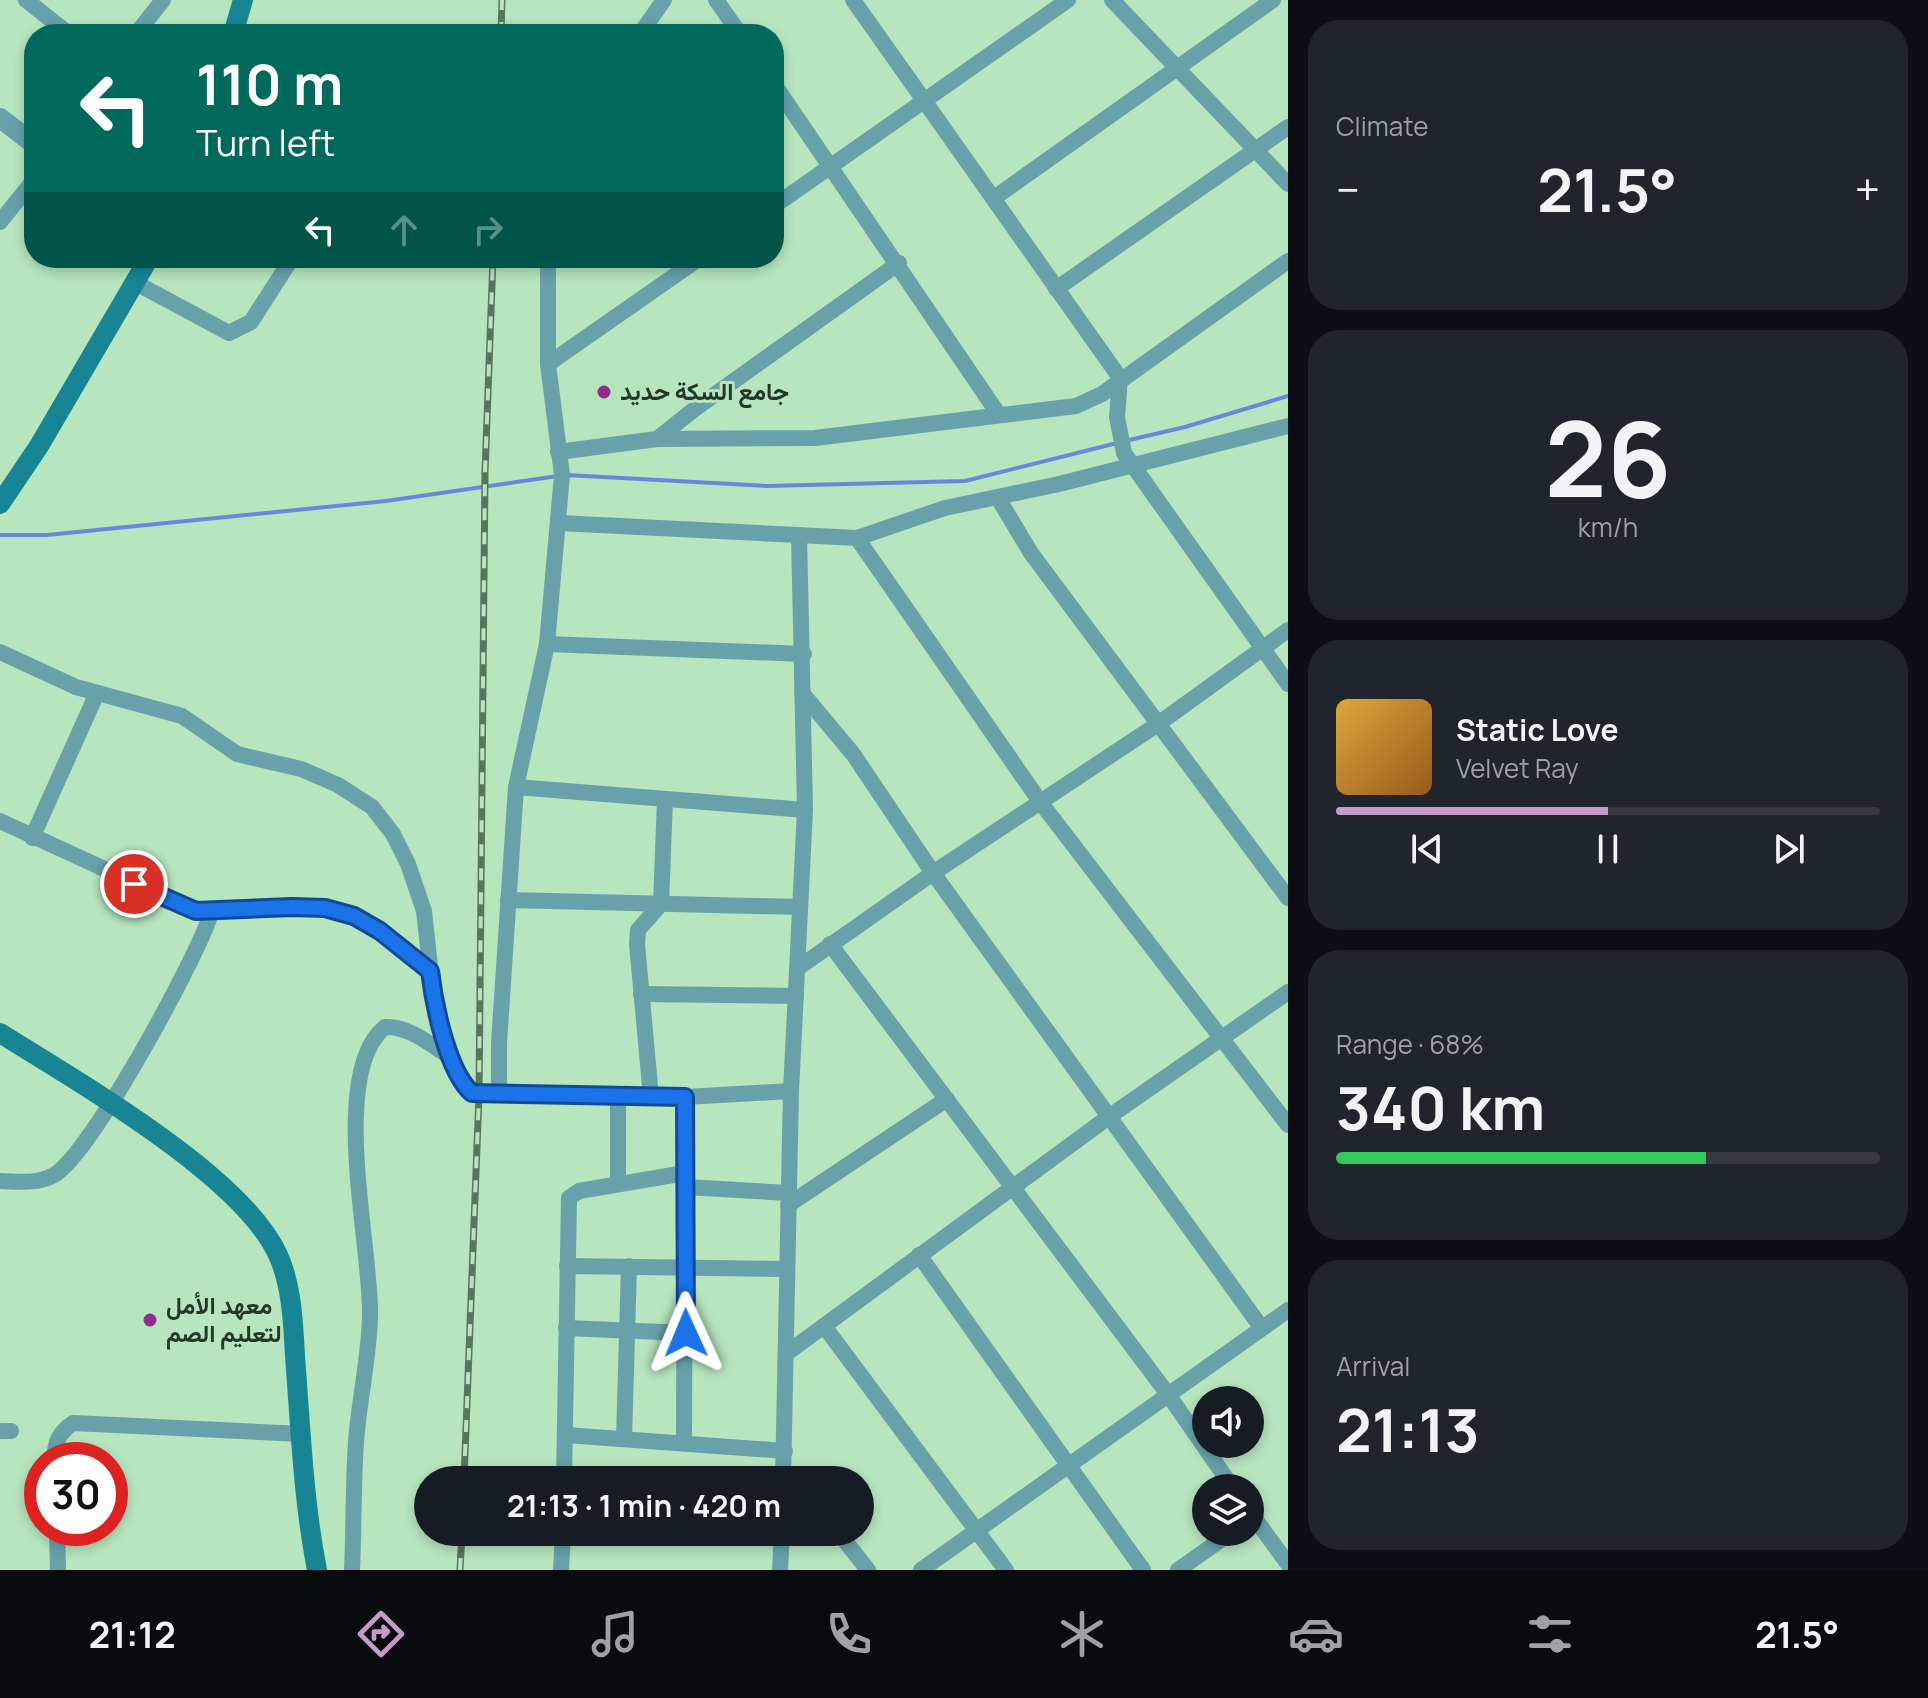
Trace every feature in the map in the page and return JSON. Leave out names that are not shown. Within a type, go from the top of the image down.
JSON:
[{"type":"main road","points":[[236,24],[243,0]]},
{"type":"main road","points":[[1,500],[143,268]]},
{"type":"main road","points":[[0,1033],[110,1103],[227,1190],[259,1223],[279,1257],[291,1301],[301,1434],[317,1570]]},
{"type":"street","points":[[26,0],[56,24]]},
{"type":"street","points":[[144,24],[163,0]]},
{"type":"street","points":[[647,24],[664,0]]},
{"type":"street","points":[[716,0],[733,24]]},
{"type":"street","points":[[853,0],[1120,378],[1119,442],[1288,684]]},
{"type":"street","points":[[784,199],[1068,0]]},
{"type":"street","points":[[1112,0],[1288,184]]},
{"type":"street","points":[[994,198],[1273,0]]},
{"type":"street","points":[[784,98],[899,263],[999,415]]},
{"type":"street","points":[[0,118],[24,136]]},
{"type":"street","points":[[1056,289],[1288,127]]},
{"type":"street","points":[[0,222],[24,192]]},
{"type":"street","points":[[558,452],[657,439],[815,438],[1076,406],[1102,394],[1120,378],[1288,261]]},
{"type":"street","points":[[657,439],[899,263]]},
{"type":"street","points":[[134,282],[229,333],[251,322],[286,268]]},
{"type":"street","points":[[499,1092],[499,1043],[516,787],[547,644],[562,475],[548,364],[548,268]]},
{"type":"street","points":[[548,364],[686,268]]},
{"type":"street","points":[[559,523],[857,538],[945,508],[998,498],[1288,426]]},
{"type":"street","points":[[998,498],[1031,553],[1288,898]]},
{"type":"street","points":[[785,1466],[791,1091],[805,810],[804,654],[799,535]]},
{"type":"street","points":[[857,538],[1041,803],[1288,1125]]},
{"type":"street","points":[[798,968],[933,873],[1158,724],[1288,630]]},
{"type":"street","points":[[547,644],[804,654]]},
{"type":"street","points":[[0,652],[97,693],[182,716],[237,754],[301,769],[338,785],[372,807],[393,834],[408,864],[424,911],[430,971],[442,1038],[463,1082],[472,1093],[685,1097],[791,1091]]},
{"type":"street","points":[[32,838],[97,693]]},
{"type":"street","points":[[802,693],[853,754],[933,873],[1261,1327]]},
{"type":"street","points":[[516,787],[805,810]]},
{"type":"street","points":[[651,1097],[638,930],[661,904],[665,800]]},
{"type":"street","points":[[0,821],[185,907],[211,913],[325,908],[354,916],[380,931],[430,971]]},
{"type":"street","points":[[508,900],[800,907]]},
{"type":"street","points":[[0,1181],[32,1182],[54,1175],[71,1161],[110,1103],[202,942],[211,913]]},
{"type":"street","points":[[830,944],[1167,1393],[1223,1474]]},
{"type":"street","points":[[787,1353],[1110,1116],[1288,992]]},
{"type":"street","points":[[641,994],[796,996]]},
{"type":"street","points":[[352,1570],[356,1442],[368,1360],[371,1298],[358,1186],[360,1083],[369,1042],[385,1027],[397,1026],[454,1059]]},
{"type":"street","points":[[618,1097],[618,1183]]},
{"type":"street","points":[[684,1443],[685,1097]]},
{"type":"street","points":[[565,1466],[567,1266],[572,1195],[618,1183],[685,1180],[788,1199],[947,1099]]},
{"type":"street","points":[[919,1255],[1143,1570]]},
{"type":"street","points":[[567,1266],[786,1269]]},
{"type":"street","points":[[624,1439],[629,1266]]},
{"type":"street","points":[[921,1570],[1167,1393],[1261,1327],[1287,1313]]},
{"type":"street","points":[[824,1326],[1006,1570]]},
{"type":"street","points":[[566,1328],[686,1333]]},
{"type":"street","points":[[56,1442],[61,1431],[73,1423],[301,1434]]},
{"type":"street","points":[[566,1435],[785,1451]]},
{"type":"street","points":[[1264,1533],[1288,1564]]},
{"type":"street","points":[[57,1546],[58,1570]]},
{"type":"street","points":[[561,1570],[562,1546]]},
{"type":"street","points":[[780,1570],[781,1546]]},
{"type":"street","points":[[849,1546],[868,1570]]},
{"type":"street","points":[[1178,1570],[1212,1546]]},
{"type":"waterway","points":[[1125,441],[1185,427],[1288,396]]},
{"type":"waterway","points":[[566,475],[768,486],[965,481],[1117,443]]},
{"type":"waterway","points":[[0,535],[47,535],[386,501],[558,476]]},
{"type":"railway","points":[[501,24],[502,0]]},
{"type":"railway","points":[[465,1466],[479,1095],[485,472],[493,268]]},
{"type":"railway","points":[[460,1570],[461,1546]]},
{"type":"place","name":"جامع السكة حديد","points":[[604,392]]},
{"type":"place","name":"معهد الأمل لتعليم الصم","points":[[150,1320]]},
{"type":"route","points":[[134,884],[196,911],[325,908],[354,916],[380,931],[430,971],[442,1038],[463,1082],[472,1093],[685,1097],[686,1333]]}]
